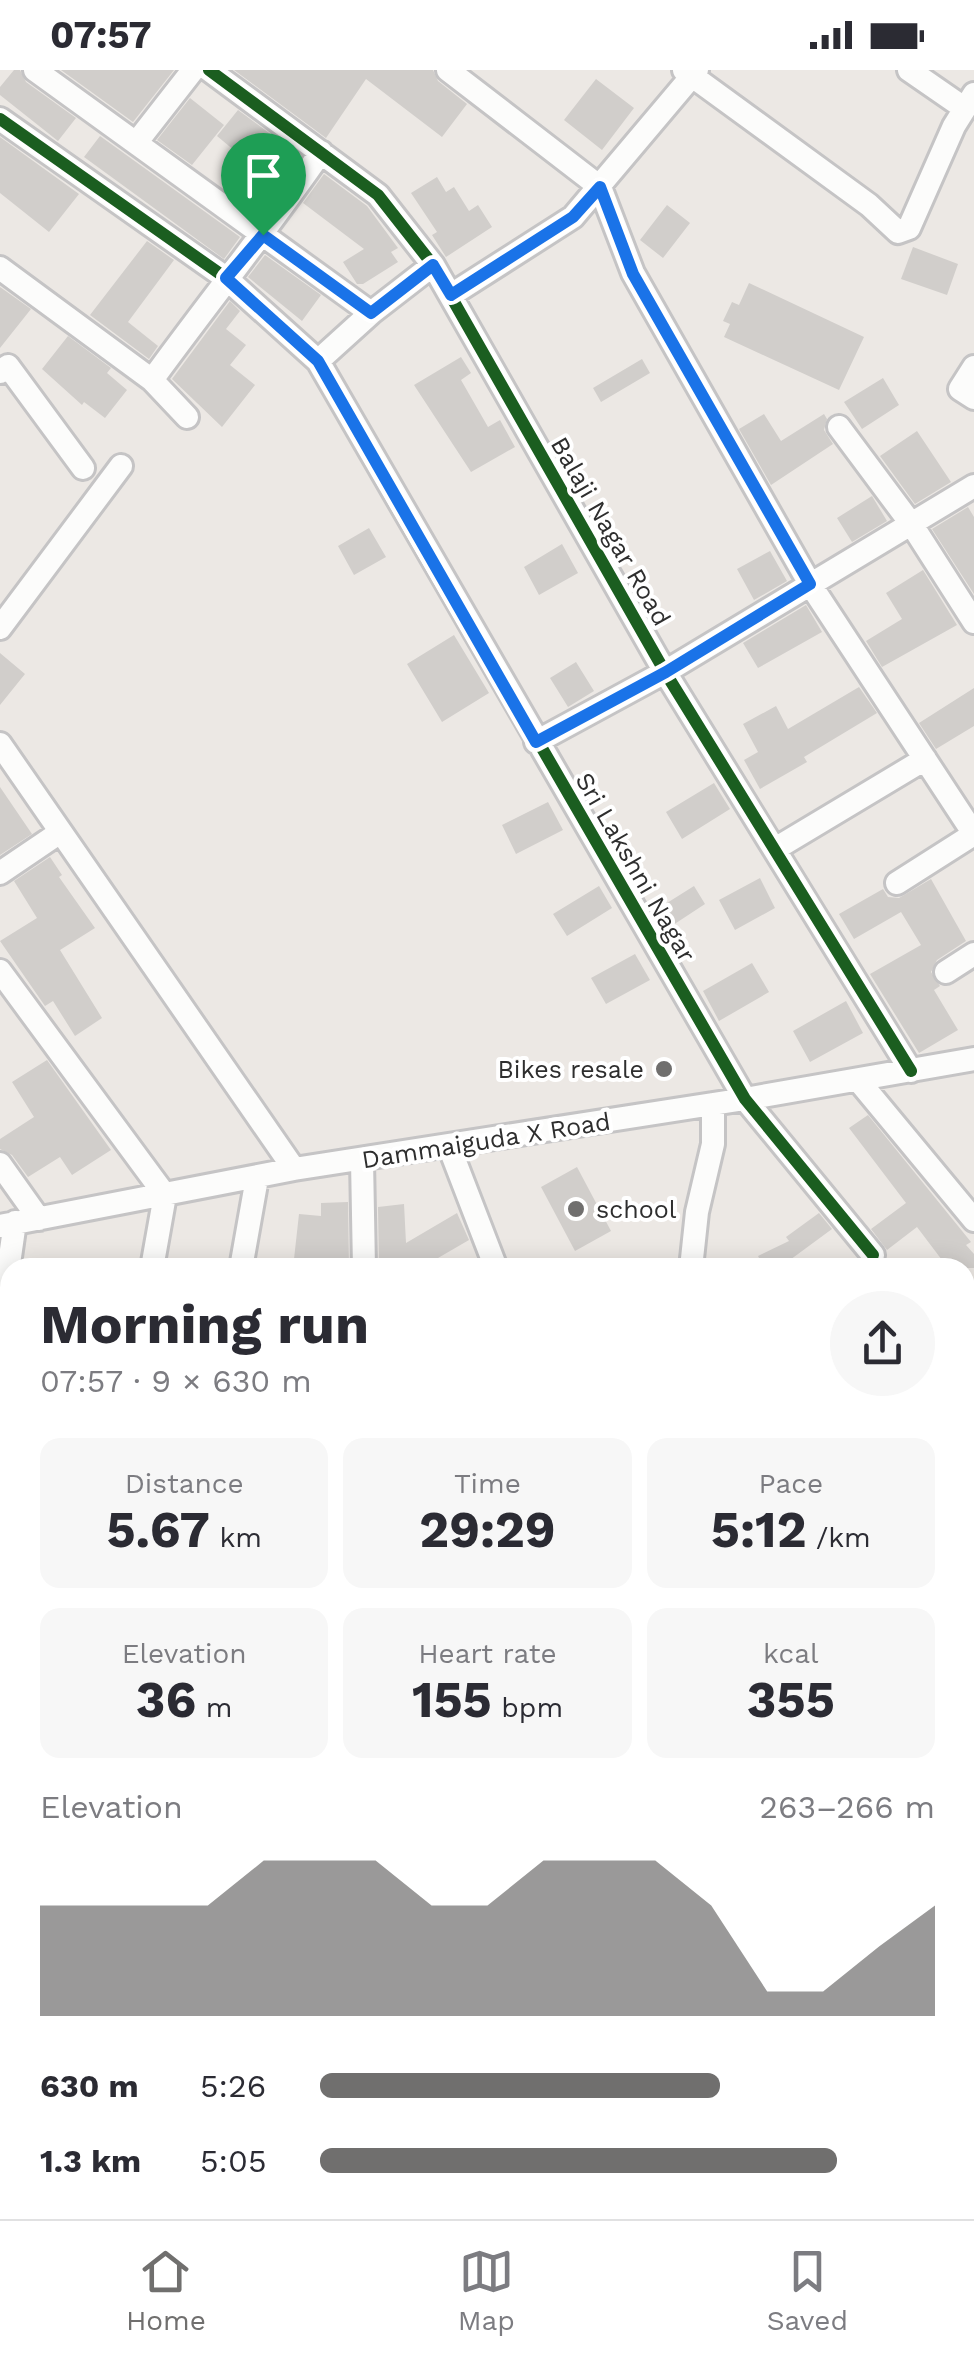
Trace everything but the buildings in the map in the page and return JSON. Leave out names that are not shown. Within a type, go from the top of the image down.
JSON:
[{"type":"street","points":[[35,70],[371,313]]},
{"type":"street","points":[[136,143],[193,70]]},
{"type":"street","name":"Balaji Nagar Road","points":[[210,70],[378,195],[433,265],[666,672],[911,1070]]},
{"type":"street","points":[[448,70],[600,187],[633,274],[810,584],[974,834],[897,883]]},
{"type":"street","points":[[909,70],[964,110],[974,140]]},
{"type":"street","points":[[451,295],[573,217],[691,72],[898,232],[909,228],[964,110]]},
{"type":"street","name":"Sri Lakshni Nagar","points":[[0,119],[226,278],[318,361],[745,1099],[873,1255]]},
{"type":"street","points":[[152,380],[321,152]]},
{"type":"street","points":[[318,361],[433,265]]},
{"type":"street","points":[[0,268],[152,380],[187,417]]},
{"type":"street","points":[[0,372],[8,366],[82,468]]},
{"type":"street","points":[[974,367],[960,389],[974,398]]},
{"type":"street","points":[[839,427],[912,525],[974,622]]},
{"type":"street","points":[[0,628],[121,466]]},
{"type":"street","points":[[536,742],[666,672],[974,486]]},
{"type":"street","points":[[0,744],[294,1169]]},
{"type":"street","points":[[775,849],[925,759]]},
{"type":"street","points":[[0,873],[59,833]]},
{"type":"street","points":[[946,972],[974,954]]},
{"type":"street","points":[[0,971],[165,1195],[154,1258]]},
{"type":"street","name":"Dammaiguda X Road","points":[[18,1222],[294,1169],[974,1059]]},
{"type":"street","points":[[858,1080],[974,1220]]},
{"type":"street","points":[[692,1258],[696,1212],[713,1144],[713,1104]]},
{"type":"street","points":[[449,1146],[492,1258]]},
{"type":"street","points":[[362,1160],[364,1258]]},
{"type":"street","points":[[0,1164],[18,1222],[12,1258]]},
{"type":"street","points":[[243,1258],[257,1178]]},
{"type":"cycle path","points":[[209,70],[378,195],[433,265],[665,672],[911,1071]]},
{"type":"cycle path","points":[[0,119],[226,278],[318,361],[745,1099],[873,1255]]},
{"type":"place","name":"Bikes resale","points":[[664,1069]]},
{"type":"place","name":"school","points":[[576,1209]]},
{"type":"route","points":[[600,187],[633,274],[810,584],[666,672],[536,742],[318,361],[226,278],[263,235],[371,313],[433,265],[451,295],[573,217],[600,187]]}]
